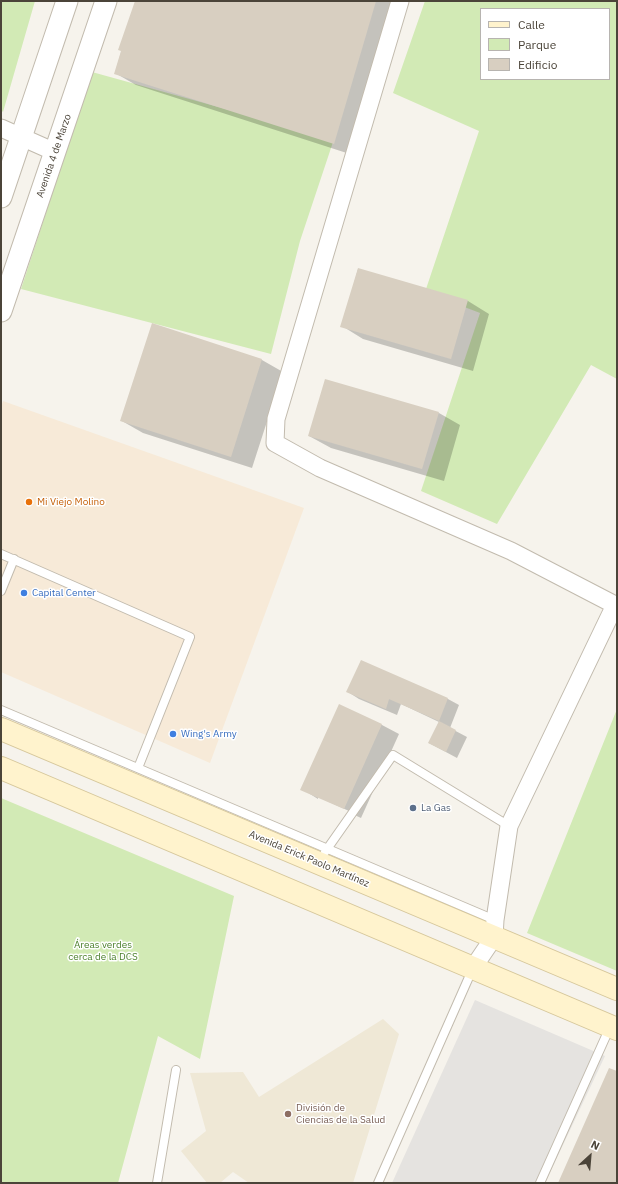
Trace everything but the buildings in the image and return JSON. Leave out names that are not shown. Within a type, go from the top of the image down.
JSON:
[{"type":"main road","name":"Avenida Erick Paolo Martínez","points":[[7,721],[249,834],[323,856],[494,928],[617,989]]},
{"type":"main road","points":[[1,768],[614,1027]]},
{"type":"street","points":[[1,197],[67,1]]},
{"type":"street","name":"Avenida 4 de Marzo","points":[[1,311],[106,1]]},
{"type":"street","points":[[400,1],[276,418],[275,443],[320,468],[511,551],[615,605],[509,826],[494,928],[473,968]]},
{"type":"street","points":[[1,128],[55,152]]},
{"type":"lane","points":[[1,554],[190,638],[138,768]]},
{"type":"lane","points":[[1,591],[3,580],[14,559]]},
{"type":"lane","points":[[1,710],[7,721],[138,768],[268,824],[323,856],[393,755],[509,826]]},
{"type":"lane","points":[[249,834],[268,824]]},
{"type":"lane","points":[[378,1183],[473,968]]},
{"type":"lane","points":[[540,1183],[614,1027]]},
{"type":"lane","points":[[157,1183],[176,1070]]},
{"type":"shaded area","name":"Capital Center","points":[[3,401],[304,508],[210,763],[1,672],[1,407]]},
{"type":"shaded area","points":[[475,1000],[605,1056],[545,1183],[392,1183]]},
{"type":"shaded area","name":"División de Ciencias de la Salud","points":[[383,1019],[399,1034],[353,1183],[249,1183],[233,1172],[220,1183],[207,1183],[181,1151],[206,1131],[190,1073],[243,1072],[259,1097]]},
{"type":"green space","points":[[1,1],[35,1],[3,112],[1,110]]},
{"type":"green space","points":[[425,1],[617,1],[617,379],[591,365],[497,524],[421,491],[480,313],[425,292],[479,131],[393,93]]},
{"type":"green space","points":[[92,72],[334,139],[300,241],[271,354],[21,289]]},
{"type":"green space","points":[[617,709],[617,971],[527,933]]},
{"type":"green space","name":"Áreas verdes cerca de la DCS","points":[[1,798],[234,896],[200,1059],[158,1036],[118,1183],[1,1183]]},
{"type":"place","name":"Mi Viejo Molino","points":[[29,502]]},
{"type":"place","name":"Capital Center","points":[[24,593]]},
{"type":"place","name":"Wing's Army","points":[[173,734]]},
{"type":"place","name":"La Gas","points":[[413,808]]},
{"type":"place","name":"División de Ciencias de la Salud","points":[[288,1114]]}]
